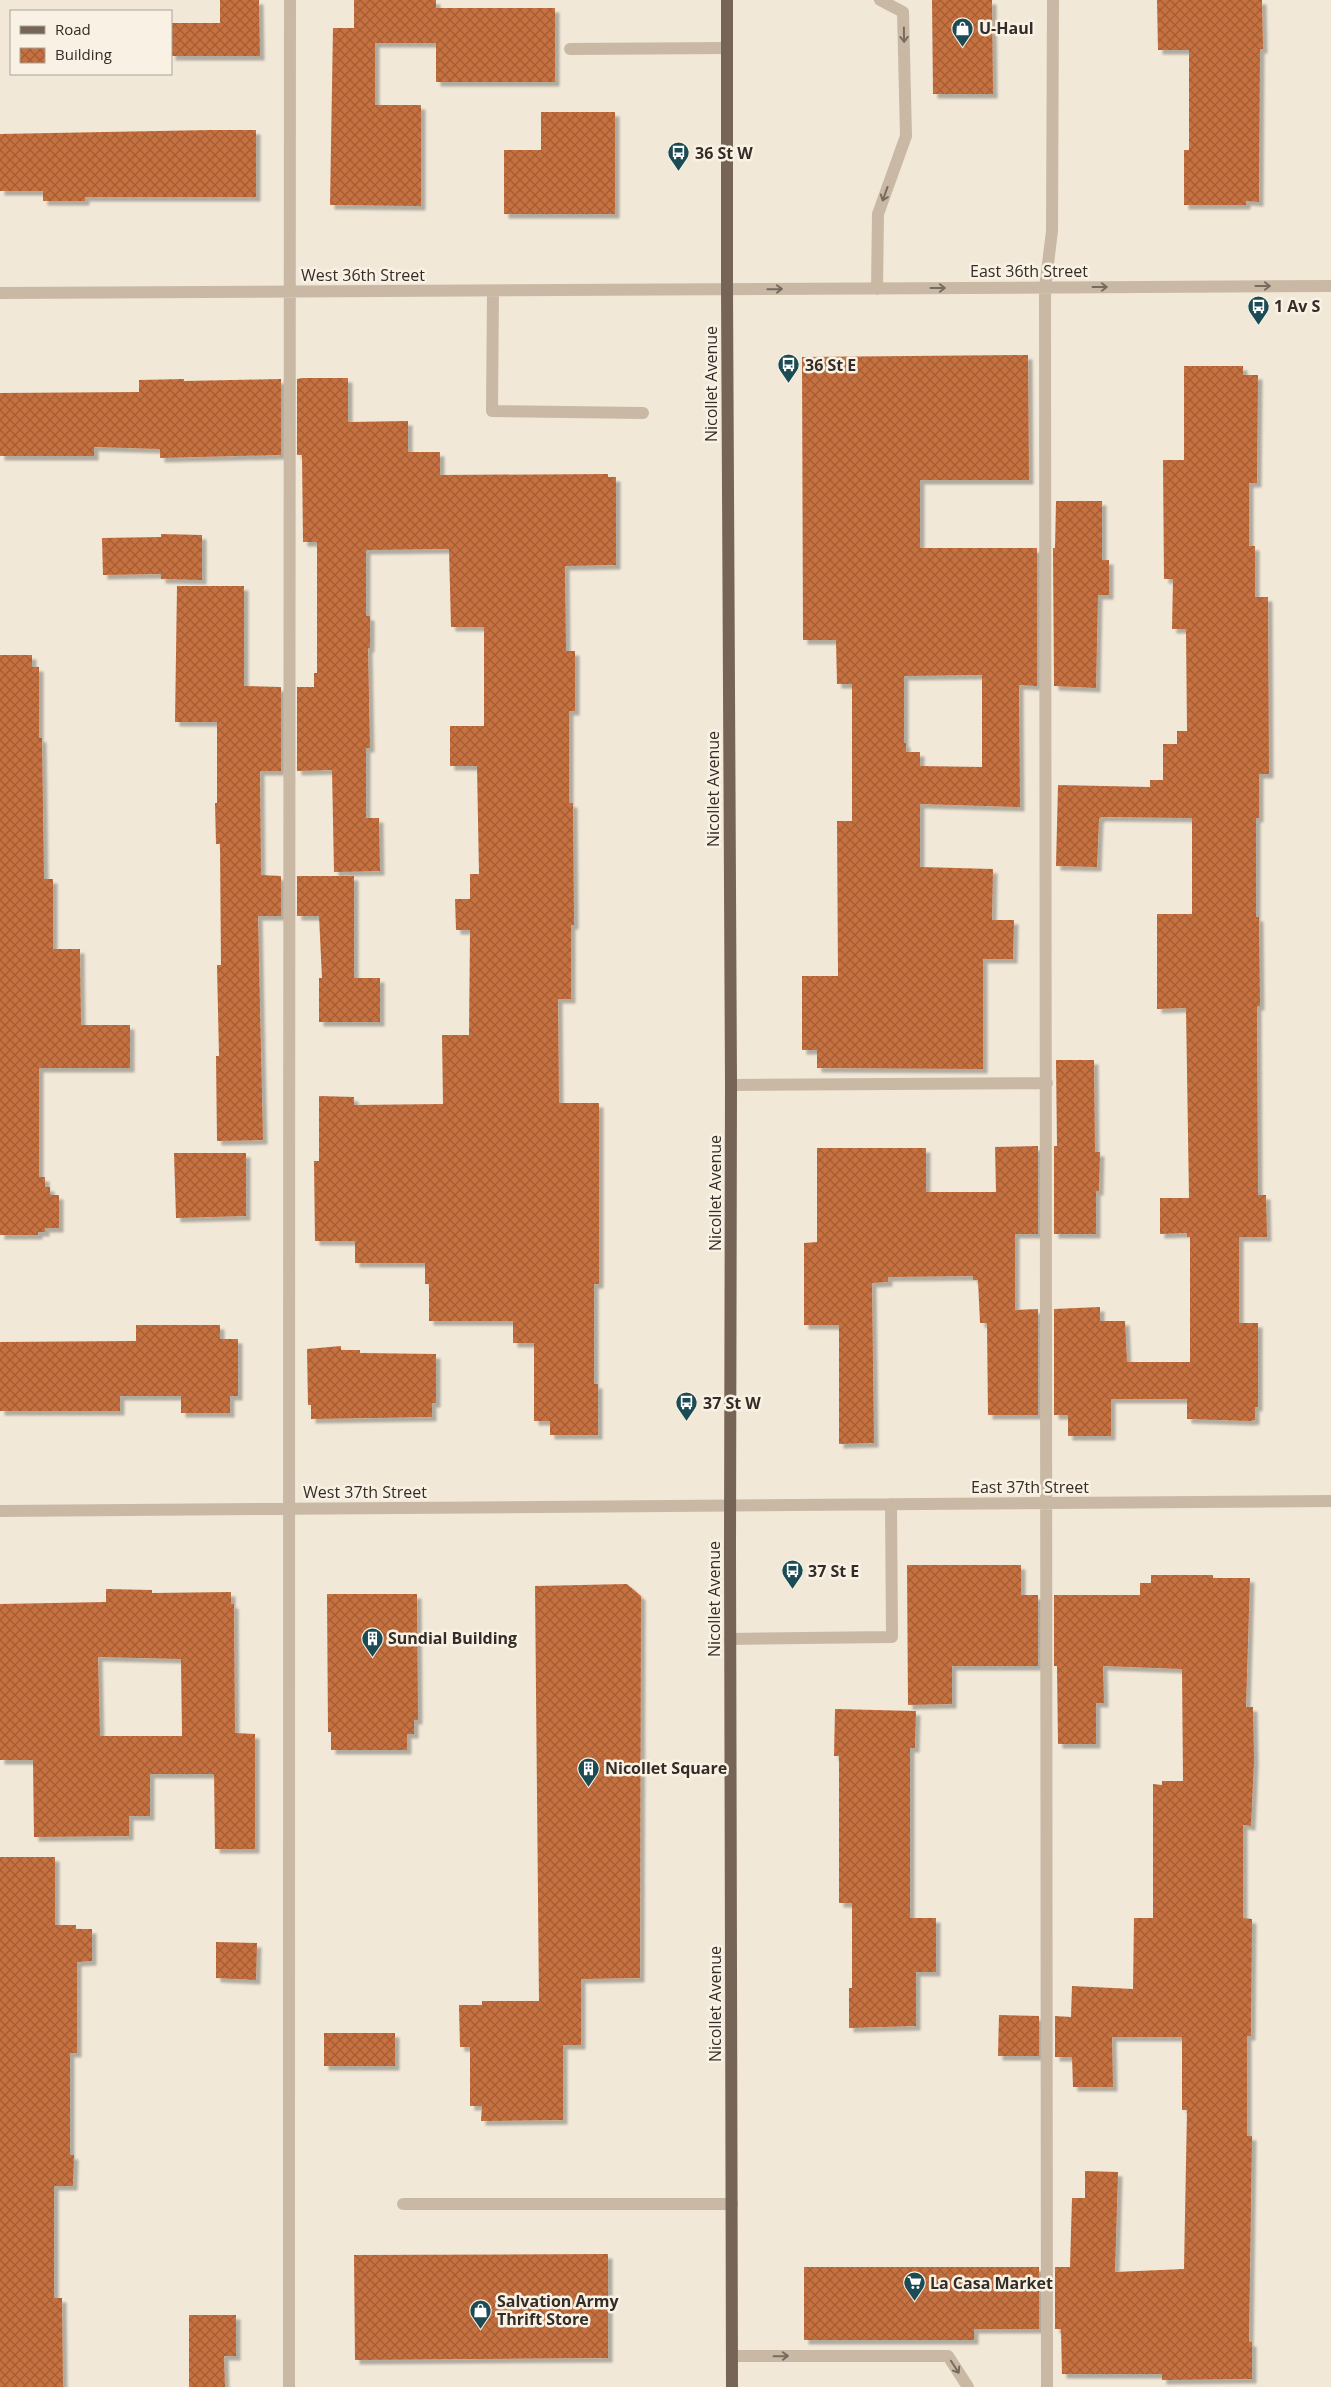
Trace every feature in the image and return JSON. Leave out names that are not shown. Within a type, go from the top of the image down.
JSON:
[{"type":"main road","name":"Nicollet Avenue","points":[[728,0],[727,290],[732,1084],[730,1506],[732,2387]]},
{"type":"street","points":[[289,2387],[291,1509],[288,292],[290,0]]},
{"type":"street","points":[[877,289],[878,214],[906,136],[903,12],[880,0]]},
{"type":"street","points":[[1047,2387],[1045,288],[1052,231],[1053,0]]},
{"type":"street","points":[[570,49],[727,48]]},
{"type":"street","name":"East 36th Street","points":[[727,290],[1331,286]]},
{"type":"street","name":"West 36th Street","points":[[0,293],[727,290]]},
{"type":"street","points":[[493,291],[492,411],[643,413]]},
{"type":"street","points":[[732,1084],[1047,1082]]},
{"type":"street","name":"East 37th Street","points":[[730,1506],[1331,1501]]},
{"type":"street","points":[[730,1639],[892,1637],[891,1504]]},
{"type":"street","name":"West 37th Street","points":[[0,1510],[730,1506]]},
{"type":"street","points":[[403,2204],[732,2204]]},
{"type":"street","points":[[732,2356],[948,2356],[968,2387]]},
{"type":"building","points":[[220,0],[259,0],[260,56],[172,56],[172,23],[220,23]]},
{"type":"building","points":[[354,0],[436,0],[436,8],[555,8],[555,82],[436,82],[436,43],[375,43],[375,105],[421,105],[421,206],[330,205],[333,28],[354,28]]},
{"type":"building","name":"U-Haul","points":[[932,0],[992,0],[993,94],[933,94]]},
{"type":"building","points":[[1157,0],[1262,0],[1263,49],[1260,49],[1259,202],[1246,201],[1246,205],[1184,205],[1184,150],[1189,150],[1189,50],[1158,50]]},
{"type":"building","points":[[541,112],[615,112],[615,214],[504,214],[504,150],[541,150]]},
{"type":"building","points":[[256,130],[256,197],[85,197],[85,201],[43,201],[43,191],[0,191],[0,134]]},
{"type":"building","points":[[1028,355],[1029,480],[920,480],[920,548],[1037,548],[1037,686],[1019,685],[1020,807],[920,804],[920,867],[993,869],[992,920],[1014,920],[1013,959],[983,959],[983,1069],[817,1068],[817,1050],[802,1050],[802,976],[838,976],[837,821],[852,821],[852,684],[837,684],[836,640],[803,640],[802,357]],"holes":[[[982,675],[982,767],[920,766],[920,752],[906,752],[906,743],[904,743],[904,676]]]},
{"type":"building","points":[[1184,366],[1243,366],[1243,375],[1258,375],[1257,483],[1249,483],[1249,546],[1255,546],[1255,597],[1268,597],[1269,774],[1259,774],[1259,818],[1256,818],[1256,917],[1259,917],[1260,1006],[1257,1006],[1258,1195],[1266,1195],[1267,1237],[1239,1237],[1239,1323],[1258,1323],[1258,1407],[1255,1407],[1255,1420],[1250,1421],[1187,1419],[1187,1399],[1111,1399],[1111,1436],[1068,1436],[1068,1415],[1054,1415],[1054,1309],[1100,1307],[1100,1321],[1125,1321],[1127,1362],[1190,1362],[1190,1237],[1187,1237],[1187,1233],[1160,1234],[1160,1198],[1189,1198],[1186,1008],[1157,1009],[1157,914],[1192,914],[1192,818],[1101,817],[1099,819],[1097,867],[1056,866],[1058,785],[1150,787],[1150,780],[1163,780],[1163,744],[1177,744],[1177,731],[1187,731],[1186,629],[1172,629],[1173,579],[1164,579],[1163,460],[1184,460]]},
{"type":"building","points":[[348,378],[348,422],[408,421],[408,452],[440,452],[440,475],[608,474],[608,477],[616,477],[616,565],[565,566],[566,651],[575,651],[575,711],[569,711],[569,803],[573,803],[574,925],[571,925],[571,999],[558,999],[559,1103],[599,1103],[599,1284],[594,1284],[594,1384],[598,1384],[598,1435],[550,1435],[550,1421],[534,1421],[534,1343],[513,1343],[513,1321],[429,1321],[429,1284],[425,1284],[425,1263],[355,1263],[355,1241],[315,1241],[314,1161],[319,1161],[319,1096],[354,1097],[354,1105],[443,1104],[442,1035],[469,1035],[470,930],[456,930],[455,899],[470,899],[470,874],[479,874],[477,766],[450,766],[450,726],[484,726],[484,627],[451,627],[449,549],[366,550],[366,616],[370,616],[370,648],[368,648],[370,748],[366,748],[366,818],[379,818],[380,871],[334,872],[332,770],[297,771],[297,687],[314,687],[314,673],[317,673],[317,542],[303,542],[302,455],[297,455],[297,379]]},
{"type":"building","points":[[184,379],[184,381],[281,379],[281,455],[160,458],[160,449],[94,447],[94,456],[0,456],[0,393],[139,392],[139,380]]},
{"type":"building","points":[[1056,501],[1102,501],[1102,560],[1109,560],[1109,595],[1098,595],[1096,688],[1054,686],[1053,548],[1055,548]]},
{"type":"building","points":[[161,534],[202,535],[202,580],[161,579],[161,574],[103,575],[102,538],[161,537]]},
{"type":"building","points":[[177,586],[244,586],[244,686],[281,687],[281,771],[260,771],[261,875],[281,876],[281,916],[258,916],[263,1140],[217,1141],[216,1056],[219,1056],[217,965],[221,965],[220,844],[216,844],[215,803],[217,803],[217,722],[175,722]]},
{"type":"building","points":[[0,655],[32,655],[32,667],[39,667],[39,738],[42,738],[44,879],[53,879],[53,949],[80,949],[81,1025],[130,1025],[130,1068],[39,1068],[39,1177],[45,1177],[45,1187],[50,1187],[50,1195],[59,1195],[59,1228],[45,1228],[45,1232],[38,1232],[38,1235],[0,1235]]},
{"type":"building","points":[[297,876],[354,876],[354,978],[380,978],[380,1022],[319,1022],[319,978],[322,978],[319,916],[297,916]]},
{"type":"building","points":[[1056,1060],[1094,1060],[1095,1152],[1100,1152],[1099,1191],[1096,1191],[1096,1234],[1054,1234],[1054,1146],[1057,1146]]},
{"type":"building","points":[[1038,1146],[1038,1234],[1015,1234],[1015,1310],[1038,1309],[1038,1415],[988,1415],[987,1323],[980,1323],[978,1280],[973,1280],[973,1276],[888,1277],[888,1282],[872,1283],[874,1443],[839,1444],[839,1325],[804,1325],[804,1243],[817,1242],[817,1148],[926,1148],[926,1192],[996,1192],[995,1147]]},
{"type":"building","points":[[174,1153],[246,1153],[246,1216],[176,1218]]},
{"type":"building","points":[[136,1325],[220,1325],[220,1339],[238,1339],[238,1396],[230,1396],[230,1413],[181,1413],[181,1396],[120,1396],[120,1411],[0,1411],[0,1342],[136,1341]]},
{"type":"building","points":[[341,1346],[341,1350],[360,1350],[360,1353],[436,1354],[436,1403],[432,1403],[432,1417],[311,1419],[311,1405],[308,1405],[307,1349]]},
{"type":"building","points":[[907,1565],[1021,1565],[1021,1595],[1038,1595],[1038,1666],[952,1666],[952,1704],[908,1705]]},
{"type":"building","points":[[1151,1575],[1213,1575],[1213,1578],[1250,1578],[1246,1707],[1253,1707],[1254,1761],[1251,1826],[1243,1825],[1243,1918],[1252,1919],[1251,2036],[1247,2036],[1247,2136],[1252,2136],[1249,2342],[1252,2342],[1252,2379],[1162,2380],[1162,2374],[1062,2374],[1061,2329],[1055,2329],[1055,2267],[1070,2267],[1072,2198],[1085,2198],[1085,2171],[1118,2172],[1115,2272],[1184,2269],[1187,2110],[1182,2110],[1182,2037],[1112,2037],[1113,2087],[1073,2087],[1072,2057],[1055,2057],[1055,2016],[1071,2017],[1072,1986],[1133,1989],[1134,1918],[1153,1918],[1153,1784],[1162,1785],[1162,1781],[1183,1781],[1182,1669],[1103,1666],[1104,1703],[1096,1703],[1096,1744],[1058,1744],[1057,1666],[1054,1666],[1054,1595],[1140,1595],[1140,1583],[1151,1583]]},
{"type":"building","name":"Nicollet Square","points":[[627,1584],[641,1596],[640,1978],[581,1979],[581,2045],[563,2045],[563,2120],[481,2121],[482,2106],[470,2106],[470,2047],[460,2047],[459,2005],[482,2005],[482,2001],[539,2001],[535,1586]]},
{"type":"building","points":[[106,1589],[152,1590],[152,1593],[231,1592],[231,1604],[234,1604],[235,1733],[255,1734],[255,1849],[215,1849],[214,1774],[150,1774],[150,1816],[129,1816],[129,1836],[34,1837],[33,1760],[0,1760],[0,1604],[106,1602]],"holes":[[[98,1657],[181,1659],[182,1736],[100,1736]]]},
{"type":"building","name":"Sundial Building","points":[[327,1594],[417,1594],[418,1720],[414,1720],[414,1734],[407,1734],[407,1750],[331,1750],[331,1732],[328,1732]]},
{"type":"building","points":[[835,1709],[916,1711],[915,1748],[910,1748],[910,1918],[936,1918],[936,1972],[916,1972],[916,2026],[849,2028],[849,1988],[852,1988],[852,1903],[839,1903],[839,1756],[834,1756]]},
{"type":"building","points":[[0,1857],[55,1857],[55,1925],[76,1925],[76,1929],[92,1929],[92,1961],[77,1962],[77,2053],[70,2053],[70,2155],[74,2155],[73,2186],[54,2186],[54,2298],[62,2298],[63,2387],[0,2387]]},
{"type":"building","points":[[216,1942],[257,1943],[256,1980],[216,1978]]},
{"type":"building","points":[[999,2015],[1039,2016],[1039,2056],[998,2056]]},
{"type":"building","points":[[324,2033],[395,2033],[395,2066],[324,2066]]},
{"type":"building","name":"Salvation Army Thrift Store","points":[[608,2254],[608,2358],[355,2360],[354,2255]]},
{"type":"building","name":"La Casa Market","points":[[804,2267],[1039,2267],[1039,2329],[974,2329],[974,2340],[804,2340]]},
{"type":"building","points":[[189,2315],[236,2315],[236,2356],[224,2356],[225,2387],[189,2387]]},
{"type":"place","name":"U-Haul","points":[[963,47]]},
{"type":"place","name":"36 St W","points":[[679,172]]},
{"type":"place","name":"1 Av S","points":[[1258,325]]},
{"type":"place","name":"36 St E","points":[[789,384]]},
{"type":"place","name":"37 St W","points":[[687,1422]]},
{"type":"place","name":"37 St E","points":[[792,1590]]},
{"type":"place","name":"Sundial Building","points":[[372,1657]]},
{"type":"place","name":"Nicollet Square","points":[[589,1787]]},
{"type":"place","name":"La Casa Market","points":[[914,2302]]},
{"type":"place","name":"Salvation Army Thrift Store","points":[[481,2329]]}]
